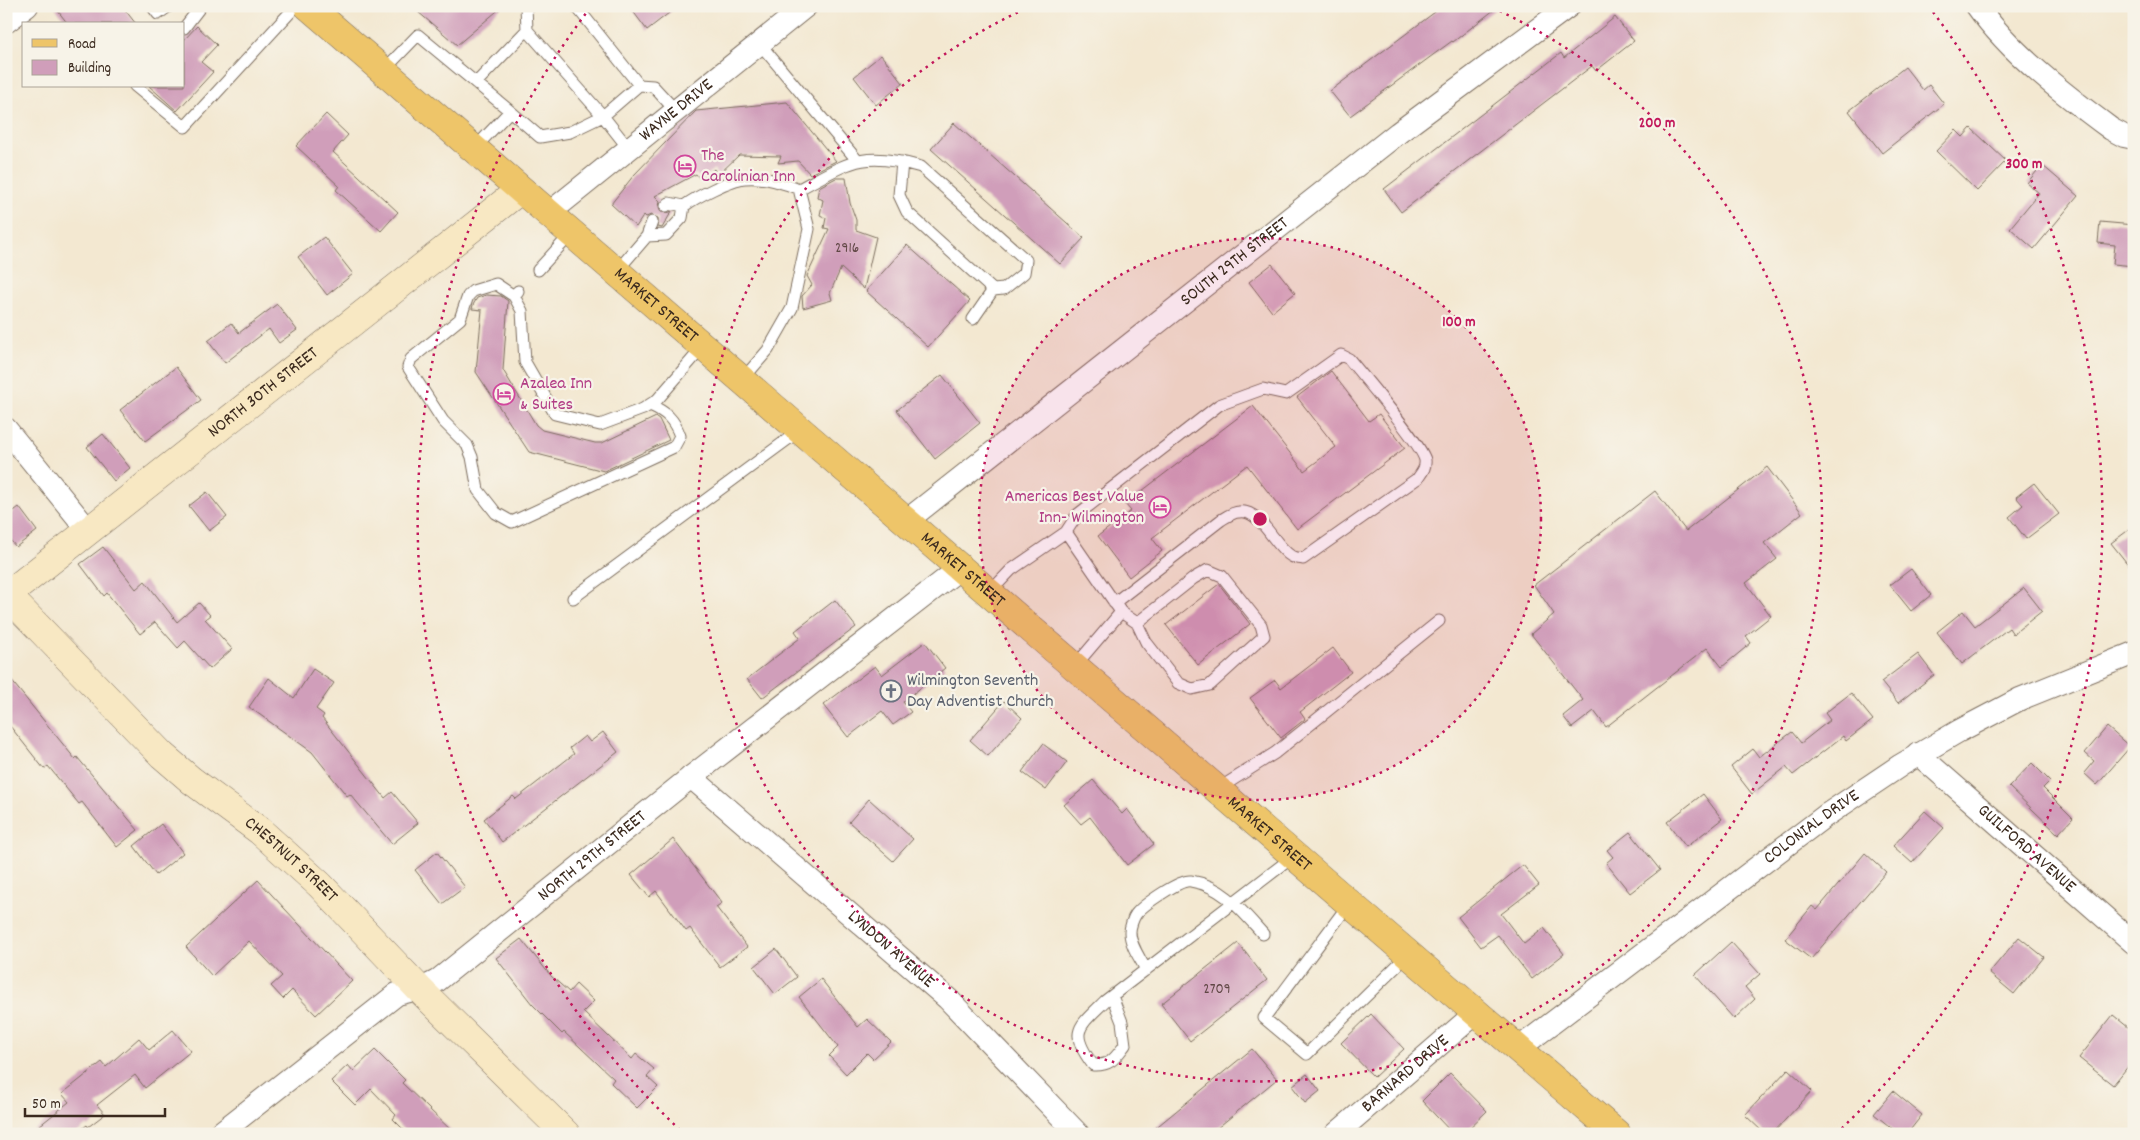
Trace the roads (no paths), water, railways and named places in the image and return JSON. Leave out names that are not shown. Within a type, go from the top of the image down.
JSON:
[{"type":"main road","name":"MARKET STREET","points":[[308,6],[702,348],[1617,1134]]},
{"type":"street","points":[[6,22],[27,6]]},
{"type":"street","name":"WAYNE DRIVE","points":[[548,214],[806,6]]},
{"type":"street","name":"SOUTH 29TH STREET","points":[[905,522],[1398,133],[1569,6]]},
{"type":"street","points":[[1977,6],[2000,35],[2023,58],[2110,129],[2124,136],[2134,138]]},
{"type":"street","name":"NORTH 30TH STREET","points":[[6,596],[344,331],[520,190]]},
{"type":"street","points":[[6,429],[88,530]]},
{"type":"street","name":"NORTH 29TH STREET","points":[[219,1134],[397,994],[419,989],[436,981],[691,777],[959,569]]},
{"type":"street","name":"CHESTNUT STREET","points":[[6,596],[162,755],[290,857],[419,989],[566,1134]]},
{"type":"street","name":"COLONIAL DRIVE","points":[[1518,1049],[1825,816],[1918,754],[2020,699],[2134,653]]},
{"type":"street","name":"GUILFORD AVENUE","points":[[1918,754],[2134,943]]},
{"type":"street","name":"LYNDON AVENUE","points":[[691,777],[948,999],[1078,1134]]},
{"type":"street","name":"BARNARD DRIVE","points":[[1336,1134],[1476,1013]]},
{"type":"lane","points":[[152,6],[158,14],[169,6]]},
{"type":"lane","points":[[185,27],[201,6]]},
{"type":"lane","points":[[138,88],[185,126],[296,6]]},
{"type":"lane","points":[[526,6],[527,30],[603,116],[629,149]]},
{"type":"lane","points":[[576,6],[639,84],[653,86],[676,111]]},
{"type":"lane","points":[[476,83],[527,30]]},
{"type":"lane","points":[[383,71],[418,36],[540,137],[570,132],[603,116],[639,84]]},
{"type":"lane","points":[[760,44],[857,160]]},
{"type":"lane","points":[[473,150],[510,111]]},
{"type":"lane","points":[[799,189],[857,160],[883,158],[902,162],[921,167],[1026,260],[1024,272],[1004,289],[993,290],[907,212],[899,195],[902,162]]},
{"type":"lane","points":[[647,236],[666,235],[682,218],[684,206],[695,198],[744,178],[780,180],[799,189]]},
{"type":"lane","points":[[741,381],[768,350],[792,308],[809,229],[799,189]]},
{"type":"lane","points":[[666,206],[669,203],[684,206]]},
{"type":"lane","points":[[615,273],[647,236],[652,222]]},
{"type":"lane","points":[[538,270],[571,234]]},
{"type":"lane","points":[[650,405],[664,411],[675,423],[680,436],[674,447],[512,522],[496,513],[478,490],[472,457],[467,445],[443,421],[408,367],[411,359],[460,319],[468,296],[473,290],[496,284],[516,293],[522,311],[526,362],[554,414],[600,425],[643,409],[657,400],[702,348]]},
{"type":"lane","points":[[973,319],[993,290]]},
{"type":"lane","points":[[988,594],[1012,570],[1066,532],[1077,515],[1218,405],[1263,389],[1286,394],[1341,355],[1349,359],[1425,459],[1424,470],[1418,478],[1302,559],[1292,556],[1280,546],[1265,526],[1250,513],[1238,512],[1221,520],[1114,603]]},
{"type":"lane","points":[[573,598],[799,431]]},
{"type":"lane","points":[[1066,532],[1114,603],[1121,612],[1137,623],[1146,642],[1178,684],[1192,689],[1210,685],[1264,636],[1261,624],[1222,576],[1208,570],[1194,578],[1137,623]]},
{"type":"lane","points":[[1074,668],[1121,612]]},
{"type":"lane","points":[[1216,790],[1275,753],[1439,622]]},
{"type":"lane","points":[[1112,996],[1122,1022],[1125,1044],[1115,1059],[1105,1065],[1093,1064],[1081,1048],[1078,1036],[1082,1025],[1112,996],[1294,856]]},
{"type":"lane","points":[[1146,970],[1131,943],[1130,930],[1136,914],[1178,883],[1189,880],[1214,888],[1234,902],[1263,934]]},
{"type":"lane","points":[[1349,904],[1264,1018],[1307,1054],[1408,955]]},
{"type":"place","name":"The Carolinian Inn","points":[[685,166]]},
{"type":"place","name":"Azalea Inn & Suites","points":[[504,394]]},
{"type":"place","name":"Americas Best Value Inn- Wilmington","points":[[1160,507]]},
{"type":"place","name":"Wilmington Seventh Day Adventist Church","points":[[891,691]]}]
